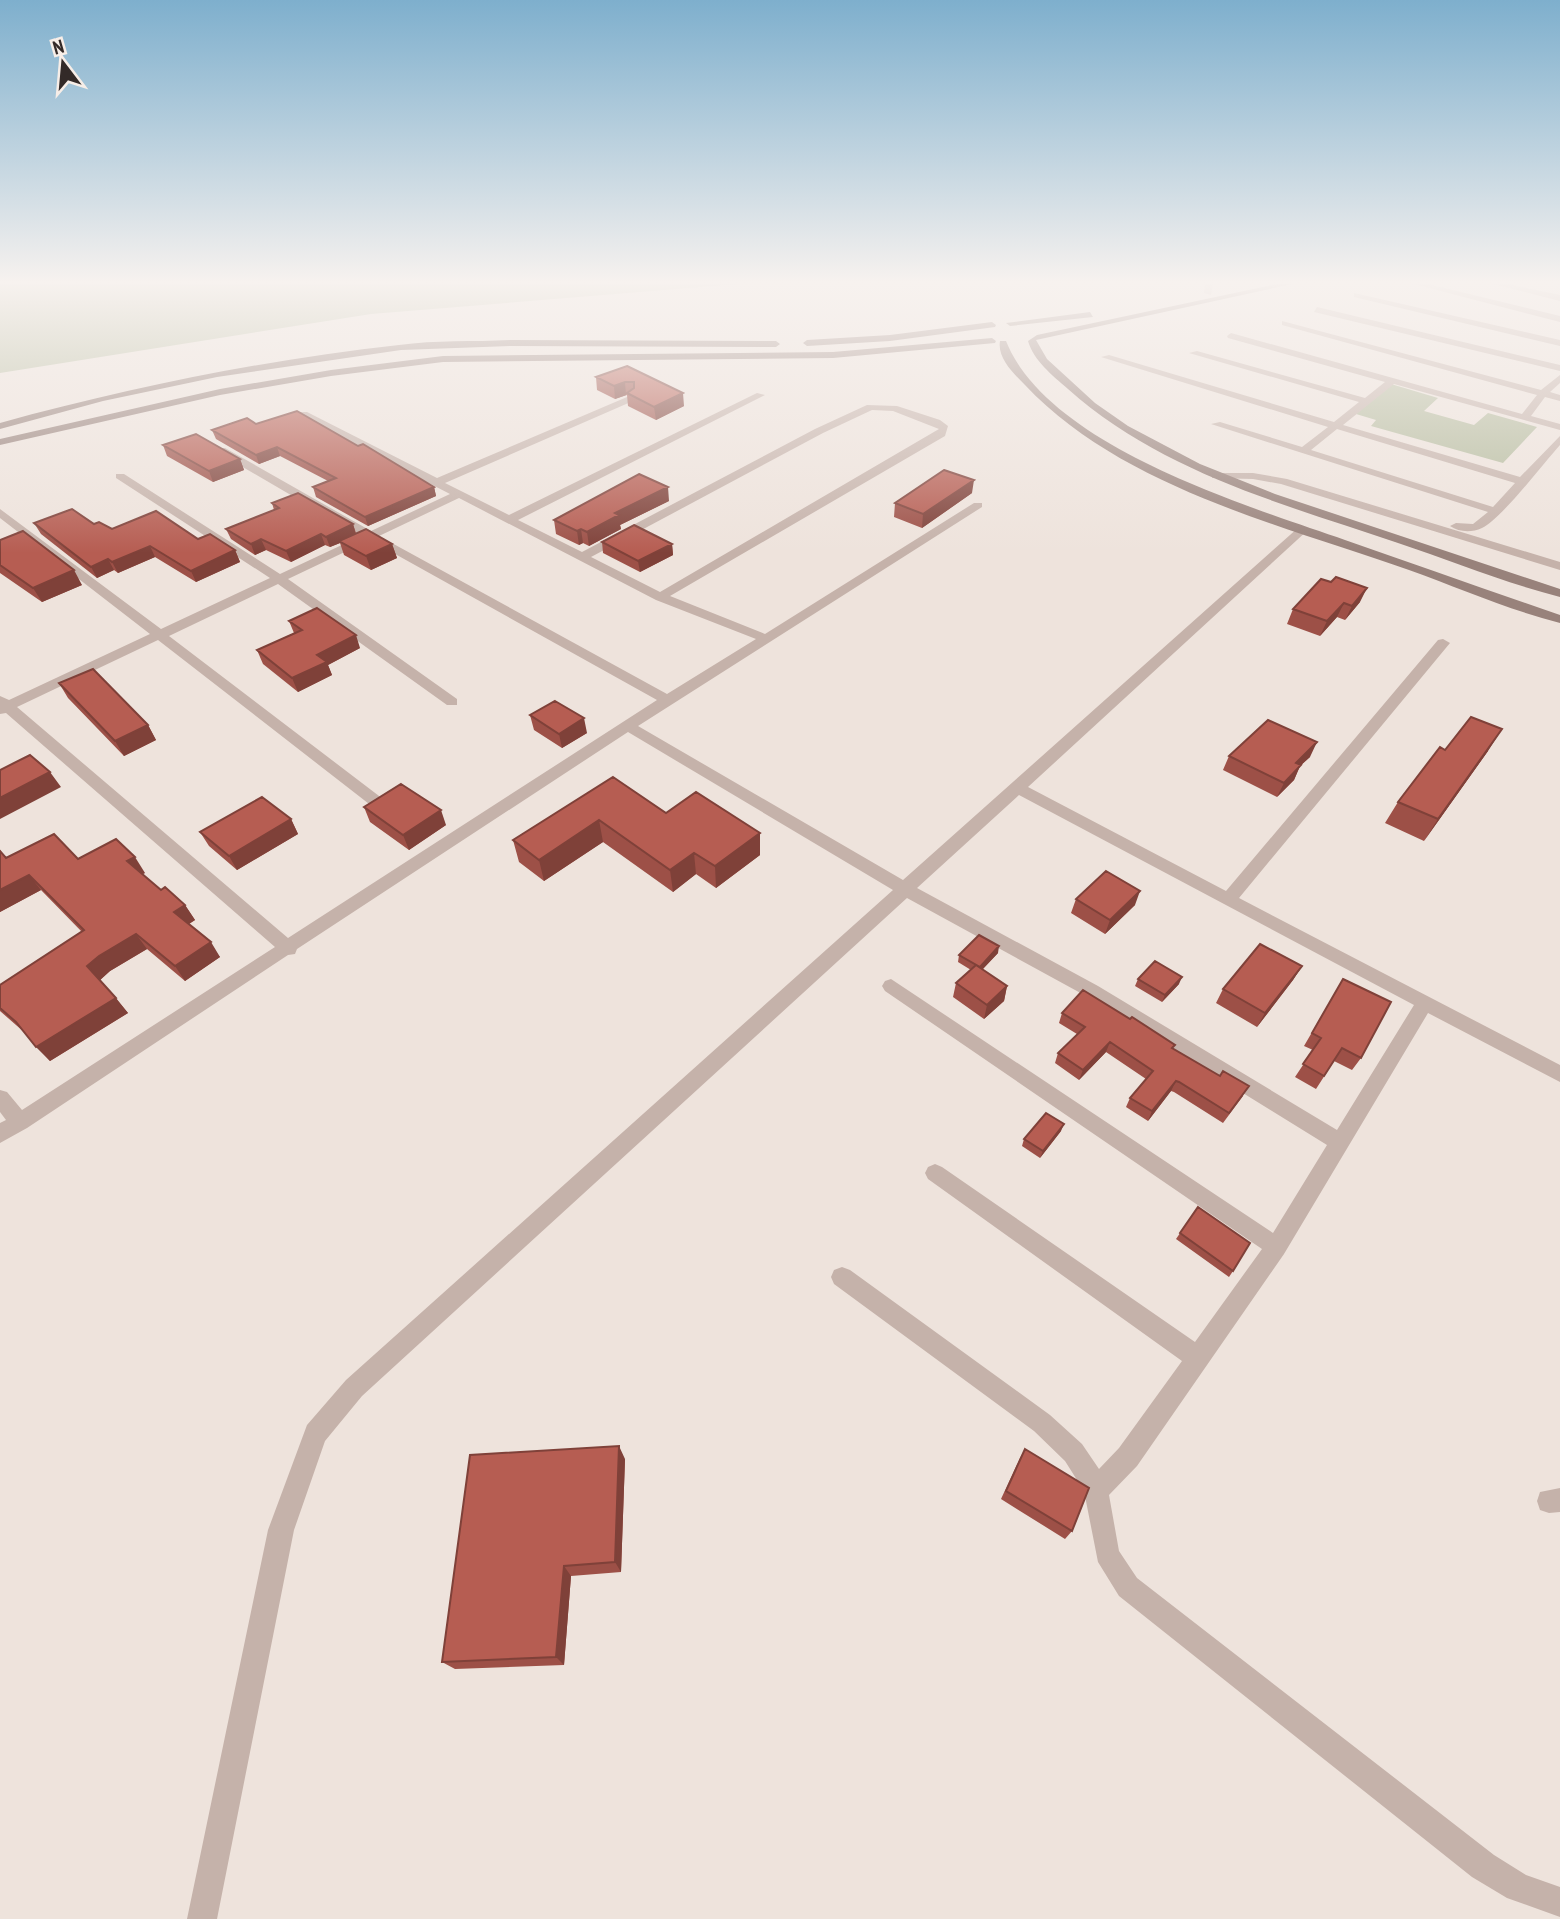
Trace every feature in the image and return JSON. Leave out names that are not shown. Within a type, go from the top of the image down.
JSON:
[{"type":"street","points":[[0,426],[102,398],[220,374]]},
{"type":"street","points":[[0,442],[104,415],[221,391],[337,374]]},
{"type":"street","points":[[1020,374],[1074,425],[1115,452],[1189,487],[1560,619]]},
{"type":"street","points":[[1058,374],[1107,418],[1154,447],[1216,476],[1560,593]]},
{"type":"street","points":[[1165,374],[1524,482]]},
{"type":"street","points":[[1268,374],[1366,401]]},
{"type":"street","points":[[1370,374],[1560,427]]},
{"type":"street","points":[[1471,374],[1560,398]]},
{"type":"street","points":[[1525,417],[1543,393],[1560,378]]},
{"type":"street","points":[[1304,451],[1393,380]]},
{"type":"street","points":[[510,519],[760,396]]},
{"type":"street","points":[[435,483],[630,399]]},
{"type":"street","points":[[580,558],[819,431],[870,407],[894,408],[936,422],[944,428],[941,434],[660,597]]},
{"type":"street","points":[[303,414],[660,597],[766,639]]},
{"type":"street","points":[[1216,424],[1496,511]]},
{"type":"street","points":[[1216,476],[1306,477],[1463,528],[1479,526],[1496,511],[1560,439]]},
{"type":"street","points":[[212,444],[369,535],[667,700]]},
{"type":"street","points":[[120,476],[278,578],[452,702]]},
{"type":"street","points":[[1272,478],[1560,566]]},
{"type":"street","points":[[289,949],[3,705],[160,636],[457,495]]},
{"type":"street","points":[[0,1134],[289,949],[667,700],[895,561],[978,505]]},
{"type":"street","points":[[0,512],[378,803]]},
{"type":"street","points":[[202,1919],[281,1530],[316,1434],[354,1388],[1303,529]]},
{"type":"street","points":[[1228,900],[1443,643]]},
{"type":"street","points":[[628,726],[905,889],[1092,991],[1340,1142]]},
{"type":"street","points":[[1017,788],[1560,1074]]},
{"type":"street","points":[[891,986],[1276,1247]]},
{"type":"street","points":[[1096,1491],[1128,1457],[1276,1247],[1424,1004]]},
{"type":"street","points":[[0,1098],[20,1122]]},
{"type":"street","points":[[934,1173],[1199,1359]]},
{"type":"street","points":[[842,1277],[1042,1423],[1073,1449],[1096,1491],[1103,1543],[1112,1569],[1128,1587],[1483,1866],[1518,1887],[1560,1902]]},
{"type":"green space","points":[[1391,384],[1438,398],[1424,411],[1474,425],[1488,413],[1537,427],[1503,463],[1371,426],[1376,420],[1356,414]]},
{"type":"building","points":[[606,374],[643,374],[683,393],[654,407],[627,393],[634,388],[634,382],[614,386],[596,377]]},
{"type":"building","points":[[297,411],[358,446],[363,444],[434,487],[365,517],[313,487],[336,478],[277,447],[256,455],[212,430],[247,418],[256,424]]},
{"type":"building","points":[[196,434],[240,459],[209,471],[163,445]]},
{"type":"building","points":[[944,470],[974,480],[923,514],[895,503]]},
{"type":"building","points":[[639,474],[668,487],[615,513],[619,515],[587,532],[581,529],[577,531],[554,520]]},
{"type":"building","points":[[298,493],[353,524],[326,537],[321,534],[286,551],[261,539],[251,544],[226,529],[279,508],[272,503]]},
{"type":"building","points":[[72,509],[94,524],[99,522],[112,529],[156,511],[198,539],[210,534],[235,550],[191,571],[150,546],[112,562],[108,559],[91,567],[34,523]]},
{"type":"building","points":[[634,525],[672,544],[638,561],[602,542]]},
{"type":"building","points":[[366,529],[392,544],[366,556],[339,541]]},
{"type":"building","points":[[23,531],[74,570],[33,588],[0,565],[0,540]]},
{"type":"building","points":[[1336,577],[1367,588],[1352,606],[1344,603],[1327,621],[1293,609],[1321,579],[1331,582]]},
{"type":"building","points":[[317,608],[356,635],[317,655],[327,662],[292,678],[257,650],[302,630],[289,621]]},
{"type":"building","points":[[93,669],[148,725],[115,741],[59,683]]},
{"type":"building","points":[[555,701],[584,718],[559,734],[530,715]]},
{"type":"building","points":[[1471,717],[1502,729],[1438,819],[1398,802],[1440,747],[1445,750]]},
{"type":"building","points":[[1268,720],[1317,742],[1296,763],[1301,765],[1284,783],[1229,756]]},
{"type":"building","points":[[30,755],[50,772],[0,798],[0,770]]},
{"type":"building","points":[[613,777],[666,813],[696,792],[760,833],[715,866],[694,853],[670,870],[599,820],[539,860],[513,840]]},
{"type":"building","points":[[401,784],[441,810],[403,835],[364,807]]},
{"type":"building","points":[[262,797],[291,819],[229,856],[200,832]]},
{"type":"building","points":[[54,834],[78,859],[116,839],[135,857],[127,861],[161,890],[165,887],[185,905],[174,912],[211,942],[175,966],[136,934],[99,956],[87,966],[116,998],[36,1047],[16,1022],[0,1008],[0,985],[84,930],[29,875],[0,890],[0,851],[6,858]]},
{"type":"building","points":[[1106,871],[1140,891],[1110,920],[1076,899]]},
{"type":"building","points":[[979,935],[999,946],[980,967],[959,955]]},
{"type":"building","points":[[1260,944],[1302,966],[1265,1013],[1223,989]]},
{"type":"building","points":[[1155,961],[1182,977],[1165,995],[1138,979]]},
{"type":"building","points":[[976,965],[1007,986],[987,1005],[956,983]]},
{"type":"building","points":[[1343,979],[1391,1002],[1361,1058],[1342,1048],[1324,1076],[1303,1064],[1321,1038],[1312,1033]]},
{"type":"building","points":[[1083,990],[1130,1019],[1132,1017],[1175,1045],[1172,1048],[1220,1076],[1223,1071],[1249,1086],[1229,1113],[1176,1081],[1152,1111],[1130,1098],[1153,1071],[1110,1042],[1083,1070],[1058,1053],[1085,1027],[1062,1013]]},
{"type":"building","points":[[1046,1113],[1064,1124],[1043,1151],[1024,1139]]},
{"type":"building","points":[[1198,1207],[1250,1243],[1233,1271],[1180,1233]]},
{"type":"building","points":[[619,1446],[615,1562],[564,1566],[556,1657],[442,1662],[470,1455]]},
{"type":"building","points":[[1025,1449],[1089,1488],[1072,1531],[1006,1491]]}]
